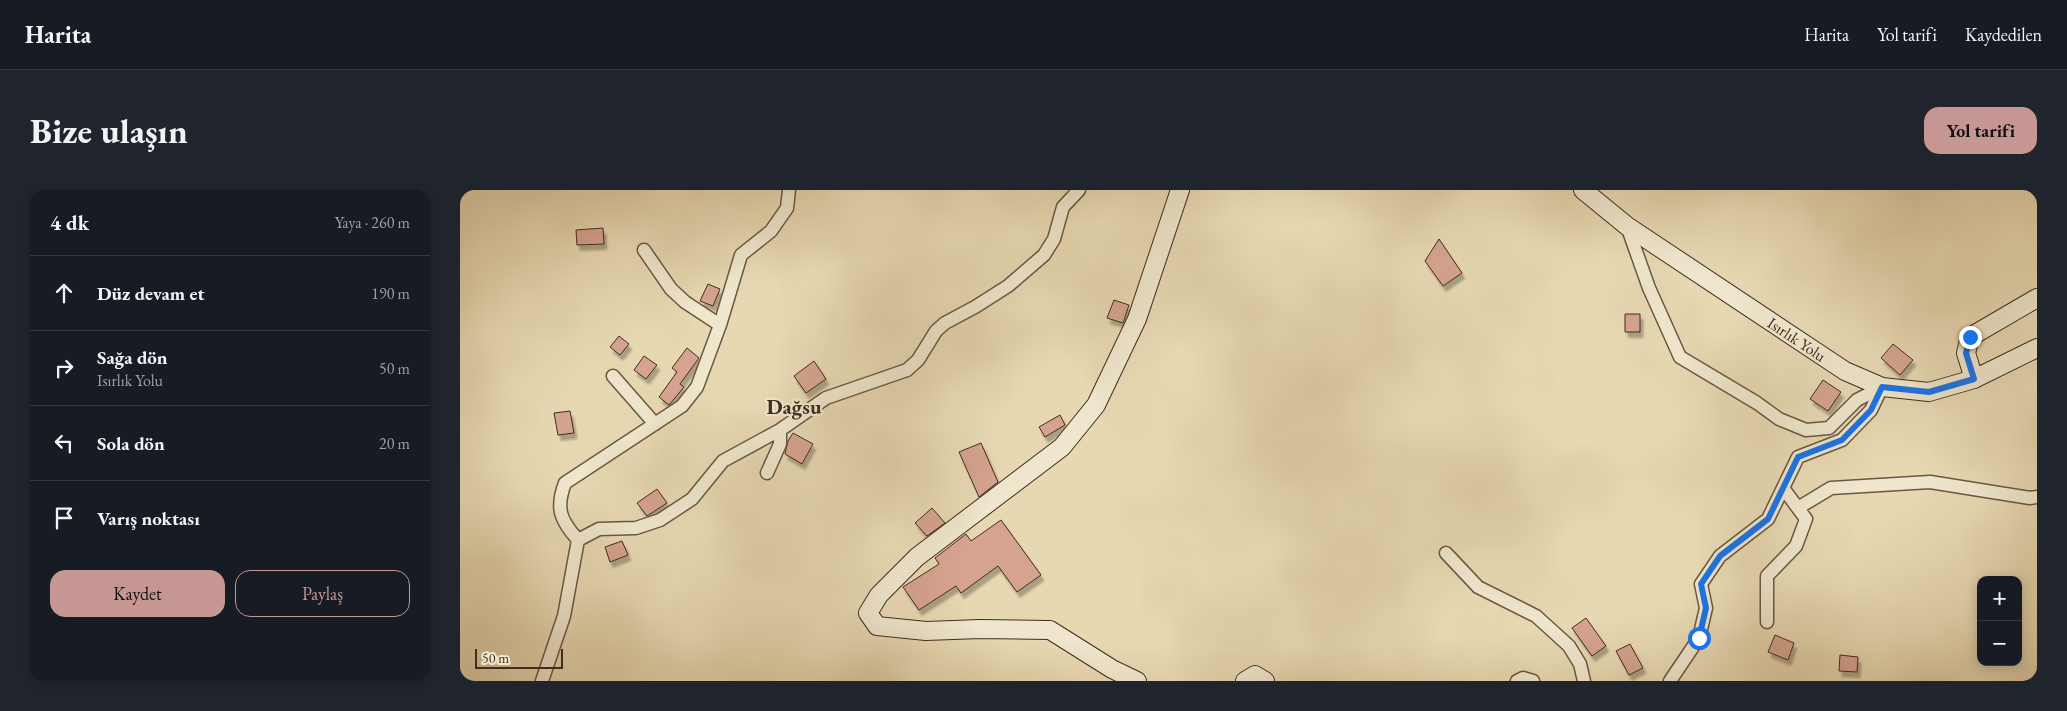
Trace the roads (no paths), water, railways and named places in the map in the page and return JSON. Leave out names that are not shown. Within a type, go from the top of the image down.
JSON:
[{"type":"street","points":[[578,540],[564,524],[559,498],[565,483],[682,406],[697,387],[720,325],[741,255],[771,231],[786,208],[789,190]]},
{"type":"street","points":[[578,540],[599,529],[636,528],[660,520],[692,498],[724,461],[780,430],[826,398],[907,370],[918,360],[936,331],[945,323],[1008,286],[1044,255],[1054,239],[1063,207],[1078,190]]},
{"type":"street","points":[[1137,681],[1112,669],[1050,630],[980,628],[926,631],[877,626],[868,613],[879,595],[917,557],[1062,447],[1096,405],[1137,319],[1180,190]]},
{"type":"street","name":"Isırlık Yolu","points":[[1583,190],[1627,226],[1845,371],[1882,387],[1929,392],[1974,379],[2037,348]]},
{"type":"street","points":[[1627,226],[1649,288],[1680,357],[1708,375],[1757,403],[1779,419],[1806,430],[1829,428],[1857,400],[1882,387]]},
{"type":"street","points":[[644,250],[671,289],[685,302],[720,325]]},
{"type":"street","points":[[1974,379],[1966,353],[1970,337],[2037,298]]},
{"type":"street","points":[[613,376],[655,424]]},
{"type":"street","points":[[1670,681],[1699,638],[1706,608],[1701,584],[1720,556],[1768,519],[1798,457],[1842,440],[1871,410],[1882,387]]},
{"type":"street","points":[[767,473],[780,444],[780,430]]},
{"type":"street","points":[[1798,508],[1831,488],[1930,482],[2030,498],[2037,497]]},
{"type":"street","points":[[1767,622],[1767,576],[1796,546],[1806,520],[1783,488]]},
{"type":"street","points":[[542,681],[564,616],[578,540]]},
{"type":"street","points":[[1446,553],[1478,586],[1536,616],[1569,646],[1580,664],[1584,681]]},
{"type":"street","points":[[1245,681],[1255,676],[1265,681]]},
{"type":"street","points":[[1517,681],[1523,678],[1533,681]]},
{"type":"district","name":"Dağsu","points":[[794,406]]}]
